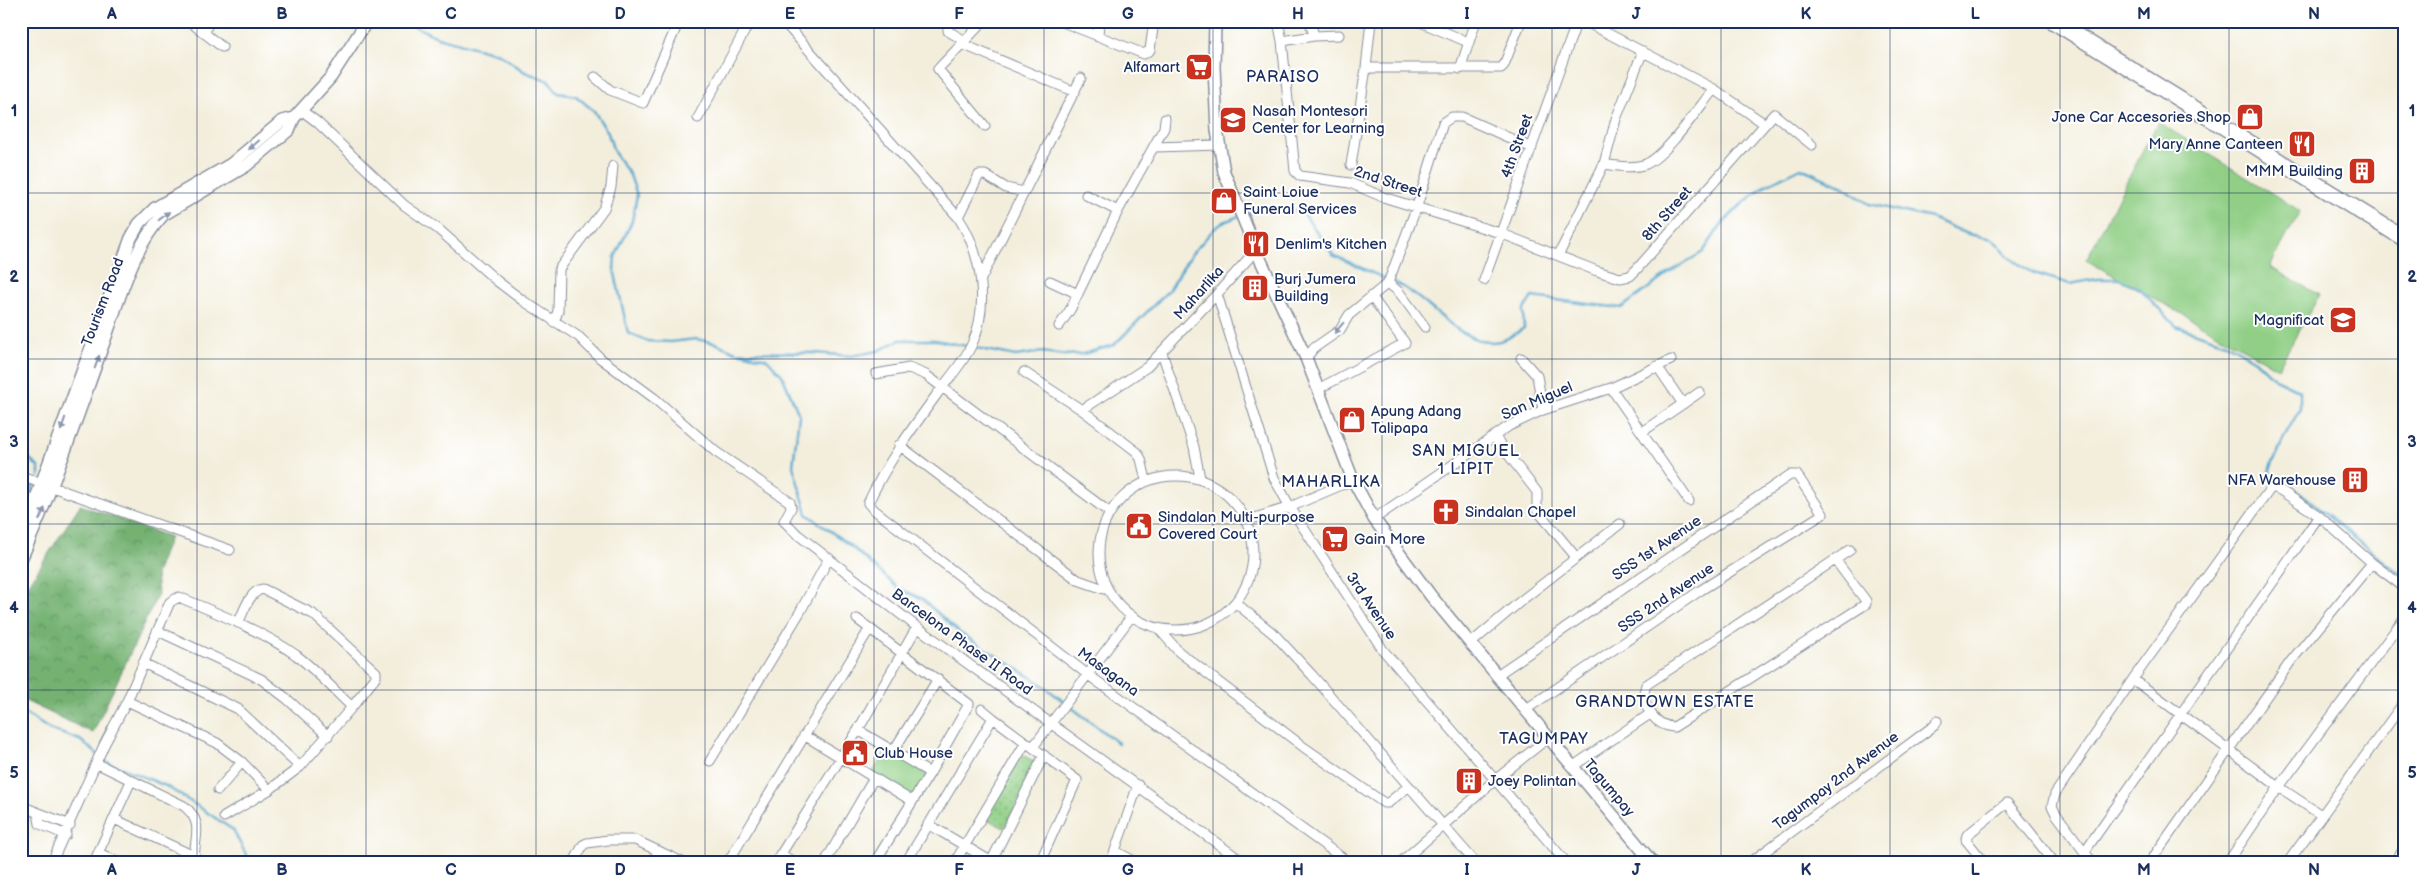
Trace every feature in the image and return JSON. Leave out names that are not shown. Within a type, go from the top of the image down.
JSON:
[{"type":"highway","points":[[2053,21],[2405,238]]},
{"type":"main road","name":"Tourism Road","points":[[21,539],[86,358],[131,238],[139,224],[155,208],[238,159],[282,121],[297,114],[331,77],[367,21]]},
{"type":"main road","name":"Tagumpay","points":[[1215,21],[1214,68],[1219,145],[1224,172],[1245,226],[1306,358],[1353,480],[1374,519],[1431,596],[1652,862]]},
{"type":"main road","name":"Tourism Road","points":[[21,559],[41,484]]},
{"type":"street","points":[[189,21],[222,47]]},
{"type":"street","points":[[205,34],[208,21]]},
{"type":"street","points":[[596,77],[610,90],[640,104],[643,103],[679,21]]},
{"type":"street","points":[[698,118],[750,21]]},
{"type":"street","points":[[783,21],[958,217],[971,238],[980,280],[978,322],[973,343],[968,353],[899,445],[1078,580],[1104,589]]},
{"type":"street","points":[[948,21],[948,31],[963,42],[1075,92]]},
{"type":"street","points":[[1060,21],[1144,54],[1150,50],[1154,21]]},
{"type":"street","points":[[1098,37],[1099,21]]},
{"type":"street","name":"2nd Street","points":[[1278,21],[1282,41],[1295,171],[1300,176],[1350,183],[1383,197],[1417,206],[1559,254]]},
{"type":"street","points":[[1310,21],[1314,36]]},
{"type":"street","points":[[1351,165],[1366,68],[1371,21]]},
{"type":"street","points":[[1418,21],[1468,42]]},
{"type":"street","points":[[1460,69],[1476,21]]},
{"type":"street","points":[[1366,68],[1501,68],[1507,60],[1521,21]]},
{"type":"street","name":"4th Street","points":[[1484,280],[1577,21]]},
{"type":"street","points":[[1584,21],[1643,50],[1714,89],[1765,124]]},
{"type":"street","points":[[979,26],[938,69],[985,126]]},
{"type":"street","points":[[1282,41],[1314,36],[1339,35]]},
{"type":"street","points":[[1559,254],[1604,164],[1616,119],[1643,50]]},
{"type":"street","points":[[980,280],[1081,78]]},
{"type":"street","points":[[1604,164],[1624,166],[1647,164],[1672,142],[1714,89]]},
{"type":"street","points":[[297,114],[317,122],[404,205],[438,229],[503,286],[554,322],[558,311],[559,269],[604,208],[611,186],[613,166]]},
{"type":"street","name":"8th Street","points":[[1559,254],[1597,271],[1620,278],[1630,276],[1774,114],[1812,145]]},
{"type":"street","points":[[1306,358],[1314,348],[1340,330],[1349,315],[1388,282],[1417,206],[1443,123],[1452,117],[1462,118],[1532,148]]},
{"type":"street","points":[[1059,326],[1078,294],[1118,211],[1164,128],[1165,119]]},
{"type":"street","points":[[1154,147],[1219,145]]},
{"type":"street","points":[[958,217],[979,175],[985,175],[1006,188],[1024,192]]},
{"type":"street","points":[[1086,195],[1118,211]]},
{"type":"street","name":"Maharlika","points":[[1082,410],[1133,377],[1162,353],[1256,250]]},
{"type":"street","points":[[1050,282],[1078,294]]},
{"type":"street","points":[[1388,282],[1399,292],[1425,327]]},
{"type":"street","name":"3rd Avenue","points":[[1217,294],[1274,478],[1290,506],[1383,650],[1566,862]]},
{"type":"street","points":[[1318,388],[1405,343],[1371,296]]},
{"type":"street","name":"Barcelona Phase II Road","points":[[554,322],[580,337],[600,358],[654,398],[716,452],[790,502],[791,508],[784,521],[857,581],[917,627],[1243,862]]},
{"type":"street","points":[[1162,353],[1194,447],[1200,478]]},
{"type":"street","points":[[1521,358],[1537,376],[1543,410]]},
{"type":"street","name":"San Miguel","points":[[1374,519],[1509,426],[1543,410],[1611,388],[1671,360]]},
{"type":"street","points":[[1657,366],[1683,404]]},
{"type":"street","points":[[876,374],[909,368],[926,375],[1108,512]]},
{"type":"street","points":[[1024,372],[1082,410],[1136,452],[1141,459],[1146,480]]},
{"type":"street","points":[[1611,388],[1689,501]]},
{"type":"street","points":[[1642,432],[1700,392]]},
{"type":"street","points":[[1494,436],[1537,492],[1537,510],[1576,557]]},
{"type":"street","name":"Masagana","points":[[899,445],[868,503],[873,510],[1087,674],[1348,862]]},
{"type":"street","name":"SSS 1st Avenue","points":[[1498,675],[1790,474],[1797,475],[1823,512]]},
{"type":"street","points":[[1176,475],[1190,475],[1200,478],[1222,492],[1237,506],[1245,521],[1252,540],[1253,559],[1250,581],[1237,604],[1224,615],[1199,626],[1184,630],[1158,628],[1131,616],[1112,600],[1104,589],[1099,568],[1101,539],[1108,512],[1146,480],[1176,475]]},
{"type":"street","points":[[21,476],[230,550]]},
{"type":"street","points":[[1245,521],[1290,506],[1353,480]]},
{"type":"street","points":[[2092,862],[2056,814],[2052,800],[2133,679],[2273,486],[2318,516],[2372,563],[2405,588]]},
{"type":"street","name":"SSS 2nd Avenue","points":[[1525,710],[1701,590],[1822,516],[1823,512]]},
{"type":"street","points":[[2085,851],[2318,516]]},
{"type":"street","points":[[1470,644],[1576,557],[1620,524]]},
{"type":"street","points":[[1836,560],[1866,601],[1866,604],[1674,727],[1668,726],[1650,714],[1644,696],[1646,685],[1850,550]]},
{"type":"street","points":[[710,761],[800,612],[829,558]]},
{"type":"street","points":[[2150,862],[2227,749],[2291,661],[2372,563]]},
{"type":"street","points":[[224,817],[269,790],[300,767],[376,677],[376,672],[313,614],[263,589],[253,593],[238,623]]},
{"type":"street","points":[[52,862],[66,835],[97,760],[127,701],[170,602],[179,598],[238,623],[298,657],[352,707]]},
{"type":"street","points":[[1237,604],[1275,635],[1475,862]]},
{"type":"street","points":[[955,862],[1029,744],[1051,724],[1131,616]]},
{"type":"street","points":[[2228,862],[2279,787],[2405,617]]},
{"type":"street","points":[[857,619],[969,704],[930,773],[875,862]]},
{"type":"street","points":[[794,862],[778,858],[858,730],[917,627]]},
{"type":"street","points":[[730,861],[870,628]]},
{"type":"street","points":[[1158,628],[1179,652],[1306,748],[1384,803],[1388,803],[1409,786]]},
{"type":"street","points":[[158,631],[261,679],[286,698],[328,736]]},
{"type":"street","points":[[142,663],[238,709],[300,767]]},
{"type":"street","points":[[894,750],[938,679]]},
{"type":"street","points":[[2133,679],[2279,787],[2321,815]]},
{"type":"street","points":[[127,701],[217,743],[242,762],[269,790]]},
{"type":"street","points":[[2288,862],[2405,701]]},
{"type":"street","points":[[982,709],[1077,781],[1040,862]]},
{"type":"street","points":[[1572,767],[1650,714]]},
{"type":"street","points":[[906,862],[993,718]]},
{"type":"street","name":"Tagumpay 2nd Avenue","points":[[1751,862],[1935,724],[1936,721]]},
{"type":"street","points":[[858,730],[930,773]]},
{"type":"street","points":[[804,735],[912,802]]},
{"type":"street","points":[[1401,862],[1495,780],[1548,738]]},
{"type":"street","points":[[928,824],[992,862],[1044,755]]},
{"type":"street","points":[[97,760],[131,780],[184,806],[194,814],[197,824],[194,859],[114,819]]},
{"type":"street","points":[[218,790],[242,762]]},
{"type":"street","points":[[825,862],[874,778]]},
{"type":"street","points":[[94,862],[131,780]]},
{"type":"street","points":[[1111,862],[1125,817],[1138,785]]},
{"type":"street","points":[[1979,862],[1980,857],[1966,840],[1967,835],[2007,803],[2054,862]]},
{"type":"street","points":[[21,806],[70,825]]},
{"type":"street","points":[[38,814],[40,824],[66,835]]},
{"type":"street","points":[[574,862],[583,845],[592,841],[635,840],[682,862]]},
{"type":"street","points":[[2395,862],[2405,847]]},
{"type":"street","points":[[652,862],[659,851]]},
{"type":"street","points":[[1115,851],[1136,862]]},
{"type":"street","points":[[99,853],[118,862]]},
{"type":"green space","points":[[2158,122],[2300,211],[2270,267],[2319,295],[2278,368],[2086,260]]},
{"type":"green space","points":[[80,505],[170,537],[156,574],[158,594],[93,733],[21,699],[21,596]]},
{"type":"green space","points":[[888,748],[928,773],[911,800],[871,775]]},
{"type":"green space","points":[[1021,754],[1039,764],[1004,828],[985,818]]},
{"type":"waterway","points":[[404,21],[437,37],[499,54],[525,72],[549,81],[558,93],[576,96],[594,111],[608,133],[614,152],[630,175],[637,195],[632,221],[615,257],[614,269],[628,333],[647,341],[671,342],[696,339],[715,343],[736,352],[767,359],[782,375],[799,415],[793,466],[807,514],[852,547],[898,588],[922,599],[960,633],[1037,681],[1118,743]]},
{"type":"waterway","points":[[1393,282],[1405,288],[1466,334],[1479,340],[1492,342],[1505,339],[1524,328],[1523,311],[1532,297],[1621,308],[1672,271],[1703,252],[1721,225],[1742,204],[1766,185],[1801,168],[1843,187],[1869,204],[1931,218],[1968,234],[1993,239],[2009,257],[2031,272],[2070,284],[2097,279],[2120,279],[2140,289],[2176,326],[2226,343],[2255,360],[2275,379],[2300,391],[2300,409],[2284,437],[2269,472],[2293,488],[2405,578]]},
{"type":"waterway","points":[[1244,214],[1282,209],[1302,211],[1333,255],[1388,280]]},
{"type":"waterway","points":[[736,352],[815,353],[851,356],[878,351],[900,340],[936,340],[1016,356],[1042,352],[1065,355],[1083,354],[1114,345],[1168,291],[1190,256],[1214,229],[1224,222],[1239,216]]},
{"type":"waterway","points":[[21,450],[39,468],[39,477]]},
{"type":"waterway","points":[[21,514],[35,483]]},
{"type":"waterway","points":[[21,711],[49,729],[80,740],[107,762],[166,786],[199,807],[233,830],[250,862]]},
{"type":"place","name":"Alfamart","points":[[1199,67]]},
{"type":"place","name":"Jone Car Accesories Shop","points":[[2250,117]]},
{"type":"place","name":"Nasah Montesori Center for Learning","points":[[1233,120]]},
{"type":"place","name":"Mary Anne Canteen","points":[[2302,144]]},
{"type":"place","name":"MMM Building","points":[[2362,171]]},
{"type":"place","name":"Saint Loiue Funeral Services","points":[[1224,201]]},
{"type":"place","name":"Denlim's Kitchen","points":[[1256,244]]},
{"type":"place","name":"Burj Jumera Building","points":[[1255,288]]},
{"type":"place","name":"Magnificat","points":[[2343,320]]},
{"type":"place","name":"Apung Adang Talipapa","points":[[1352,420]]},
{"type":"place","name":"NFA Warehouse","points":[[2355,480]]},
{"type":"place","name":"Sindalan Chapel","points":[[1446,512]]},
{"type":"place","name":"Sindalan Multi-purpose Covered Court","points":[[1139,526]]},
{"type":"place","name":"Gain More","points":[[1335,539]]},
{"type":"place","name":"Club House","points":[[855,753]]},
{"type":"place","name":"Joey Polintan","points":[[1469,781]]},
{"type":"district","name":"PARAISO","points":[[1283,77]]},
{"type":"district","name":"SAN MIGUEL 1 LIPIT","points":[[1466,460]]},
{"type":"district","name":"MAHARLIKA","points":[[1331,482]]},
{"type":"district","name":"GRANDTOWN ESTATE","points":[[1665,702]]},
{"type":"district","name":"TAGUMPAY","points":[[1544,739]]}]
